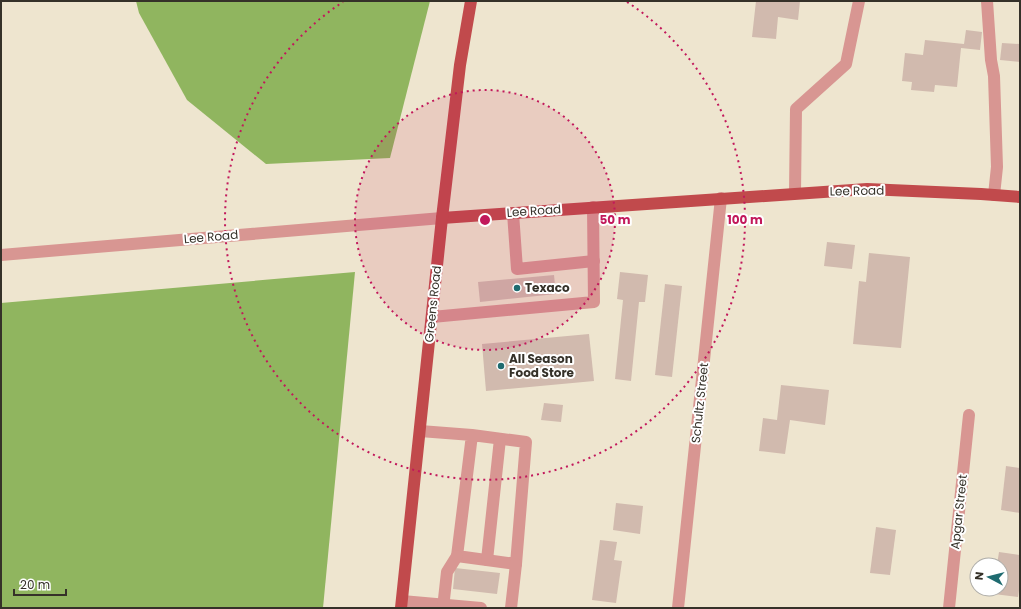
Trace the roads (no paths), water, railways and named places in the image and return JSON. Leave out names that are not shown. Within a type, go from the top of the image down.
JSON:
[{"type":"main road","name":"Greens Road","points":[[401,604],[442,218],[460,65],[471,1]]},
{"type":"main road","name":"Lee Road","points":[[442,218],[867,188],[1020,197]]},
{"type":"street","points":[[795,193],[796,109],[846,64],[858,1]]},
{"type":"street","points":[[987,1],[991,60],[994,76],[997,167],[994,195]]},
{"type":"street","name":"Schultz Street","points":[[678,608],[721,198]]},
{"type":"street","points":[[432,317],[594,302],[593,207]]},
{"type":"street","points":[[513,213],[516,268],[594,261]]},
{"type":"street","name":"Lee Road","points":[[1,255],[442,218]]},
{"type":"street","name":"Apgar Street","points":[[949,608],[969,415]]},
{"type":"street","points":[[420,431],[526,442],[511,608]]},
{"type":"street","points":[[443,606],[447,572],[457,556],[472,436]]},
{"type":"street","points":[[487,560],[500,439]]},
{"type":"street","points":[[457,556],[516,564]]},
{"type":"street","points":[[401,604],[481,608]]},
{"type":"place","name":"Texaco","points":[[517,288]]},
{"type":"place","name":"All Season Food Store","points":[[501,366]]}]
